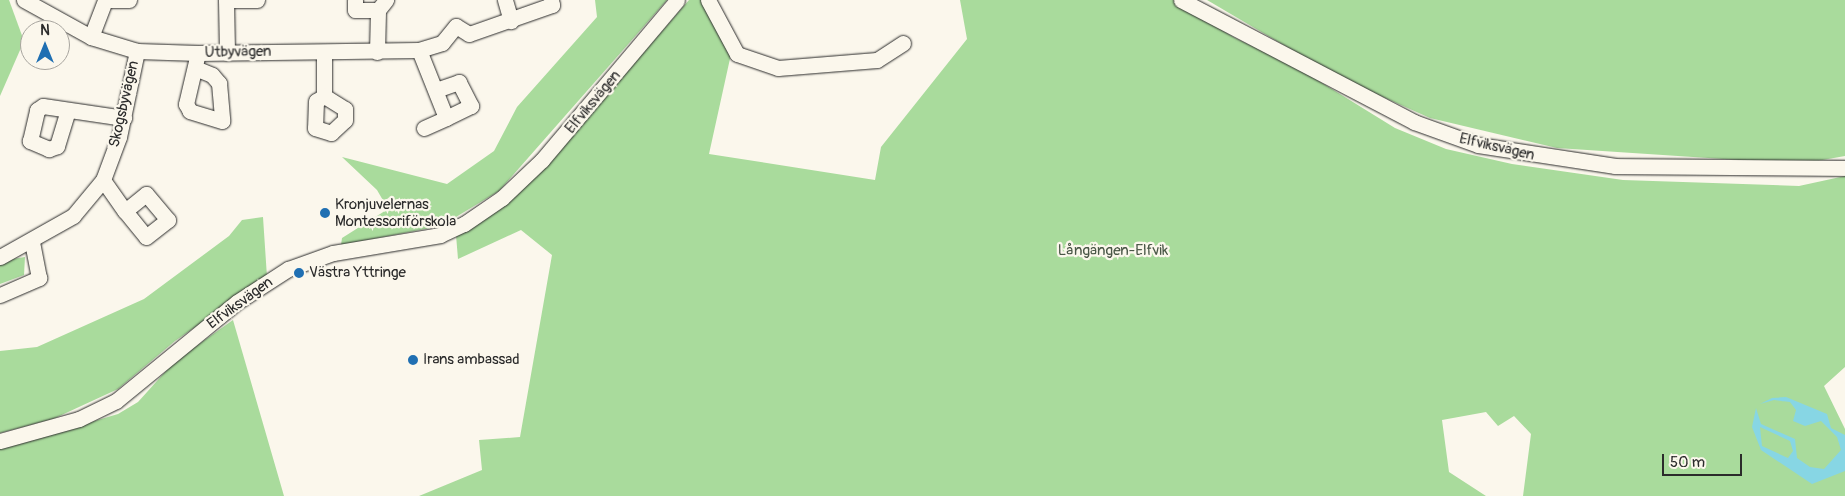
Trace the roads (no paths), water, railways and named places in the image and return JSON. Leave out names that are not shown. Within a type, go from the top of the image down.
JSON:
[{"type":"street","name":"Utbyvägen","points":[[24,0],[91,37],[137,51],[227,53],[419,50],[442,43],[456,26],[469,34],[511,21]]},
{"type":"street","points":[[91,37],[105,0],[129,0]]},
{"type":"street","points":[[227,53],[226,0],[257,0]]},
{"type":"street","points":[[355,0],[355,10],[382,5],[377,52]]},
{"type":"street","points":[[505,0],[511,21],[552,5],[551,0]]},
{"type":"street","name":"Elfviksvägen","points":[[0,441],[80,419],[116,401],[238,302],[288,269],[333,253],[440,235],[464,224],[502,198],[542,160],[677,0]]},
{"type":"street","points":[[708,0],[737,54],[778,68],[877,60],[903,43]]},
{"type":"street","name":"Elfviksvägen","points":[[1181,0],[1414,122],[1478,145],[1615,166],[1845,168]]},
{"type":"street","points":[[419,50],[446,118]]},
{"type":"street","name":"Skogsbyvägen","points":[[0,257],[32,243],[73,216],[103,180],[124,118],[137,51]]},
{"type":"street","points":[[324,52],[324,96]]},
{"type":"street","points":[[195,68],[198,53]]},
{"type":"street","points":[[424,128],[471,106],[459,82],[436,90]]},
{"type":"street","points":[[68,110],[124,118]]},
{"type":"street","points":[[103,180],[125,212]]},
{"type":"street","points":[[0,295],[39,278],[32,243]]},
{"type":"water","points":[[1786,397],[1827,414],[1831,428],[1845,435],[1845,471],[1812,484],[1761,450],[1752,427],[1756,408],[1761,424],[1795,439],[1797,458],[1810,467],[1824,469],[1841,450],[1837,437],[1821,421],[1805,426],[1793,421],[1796,410],[1790,402],[1774,400],[1760,404],[1772,398]],"holes":[[[1760,427],[1790,441],[1793,451],[1788,458],[1762,446]]]},
{"type":"place","name":"Kronjuvelernas Montessoriförskola","points":[[325,213]]},
{"type":"place","name":"Västra Yttringe","points":[[299,273]]},
{"type":"place","name":"Irans ambassad","points":[[413,360]]},
{"type":"park label","name":"Långängen-Elfvik","points":[[1113,251]]}]
